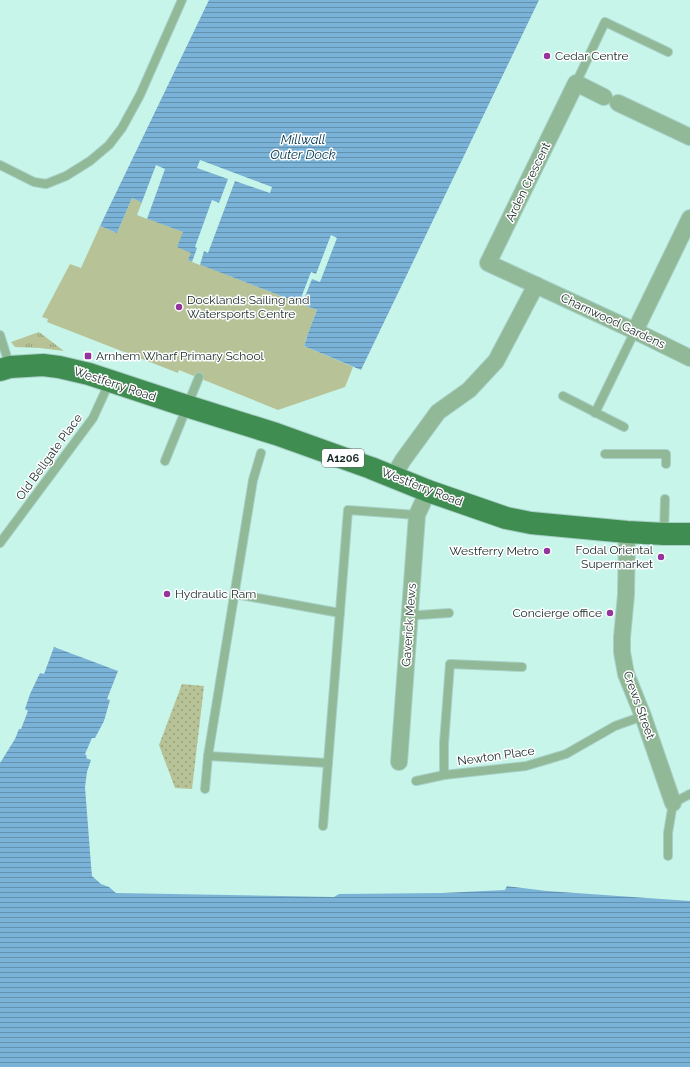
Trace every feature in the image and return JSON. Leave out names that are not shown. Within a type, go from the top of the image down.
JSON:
[{"type":"main road","name":"Westferry Road","points":[[5,368],[43,364],[110,381],[276,434],[371,468],[428,491],[506,518],[531,523],[627,532],[690,534]]},
{"type":"street","points":[[576,83],[690,137]]},
{"type":"street","name":"Arden Crescent","points":[[536,285],[488,263],[576,83]]},
{"type":"street","points":[[635,331],[690,218]]},
{"type":"street","points":[[393,477],[438,412],[469,390],[496,361],[536,285]]},
{"type":"street","name":"Charnwood Gardens","points":[[536,285],[690,358]]},
{"type":"street","name":"Gaverick Mews","points":[[399,762],[417,515],[428,491]]},
{"type":"street","name":"Crews Street","points":[[627,532],[626,595],[622,652],[626,674],[643,716],[673,803]]},
{"type":"lane","points":[[0,164],[34,182],[46,184],[66,176],[90,161],[108,145],[122,128],[140,95],[182,0]]},
{"type":"lane","points":[[576,83],[605,22],[668,52]]},
{"type":"lane","points":[[595,412],[635,331]]},
{"type":"lane","points":[[0,335],[5,368]]},
{"type":"lane","points":[[165,461],[199,378]]},
{"type":"lane","name":"Old Bellgate Place","points":[[0,544],[93,418],[110,381]]},
{"type":"lane","points":[[563,396],[624,427]]},
{"type":"lane","points":[[205,789],[208,756],[253,480],[261,453]]},
{"type":"lane","points":[[605,454],[666,454],[666,464]]},
{"type":"lane","points":[[664,534],[665,499]]},
{"type":"lane","points":[[323,826],[348,510],[417,515]]},
{"type":"lane","points":[[235,594],[340,613]]},
{"type":"lane","points":[[410,615],[449,613]]},
{"type":"lane","points":[[444,775],[444,742],[450,664],[522,667]]},
{"type":"lane","name":"Newton Place","points":[[416,781],[444,775],[533,764],[566,754],[615,726],[643,716]]},
{"type":"lane","points":[[208,756],[328,763]]},
{"type":"lane","points":[[668,856],[668,833],[673,803],[690,794]]},
{"type":"green space","name":"Docklands Sailing and Watersports Centre","points":[[132,198],[142,203],[138,215],[183,232],[192,253],[189,260],[317,310],[304,346],[353,367],[345,387],[278,410],[179,370],[178,373],[47,322],[48,319],[42,317],[70,264],[81,268],[100,226],[117,233]]},
{"type":"green space","points":[[39,332],[64,351],[15,347],[11,342]]},
{"type":"green space","points":[[182,684],[204,686],[192,789],[175,788],[159,745]]},
{"type":"water","name":"Millwall Outer Dock","points":[[209,0],[539,0],[361,370],[304,346],[317,310],[188,260],[191,253],[177,247],[183,232],[137,215],[142,203],[132,198],[117,233],[100,226]]},
{"type":"water","points":[[54,647],[118,671],[107,699],[110,700],[104,721],[95,738],[92,738],[85,754],[87,756],[86,758],[91,760],[87,772],[85,787],[92,876],[101,884],[109,887],[116,893],[334,897],[339,894],[442,893],[505,890],[507,886],[547,891],[690,901],[690,1067],[0,1067],[0,763],[15,739],[19,729],[21,729],[28,711],[25,709],[30,694],[40,673],[44,674]]},
{"type":"pier","points":[[200,160],[272,187],[270,193],[235,181],[208,253],[204,251],[200,265],[192,262],[197,248],[195,247],[212,200],[219,203],[228,179],[197,168]]},
{"type":"pier","points":[[156,165],[165,169],[147,219],[137,215]]},
{"type":"pier","points":[[331,235],[337,238],[320,282],[312,279],[302,304],[299,303],[311,272],[316,274]]},
{"type":"place","name":"Cedar Centre","points":[[547,56]]},
{"type":"place","name":"Docklands Sailing and Watersports Centre","points":[[179,307]]},
{"type":"place","name":"Arnhem Wharf Primary School","points":[[88,356]]},
{"type":"place","name":"Westferry Metro","points":[[547,551]]},
{"type":"place","name":"Fodal Oriental Supermarket","points":[[661,557]]},
{"type":"place","name":"Hydraulic Ram","points":[[167,594]]},
{"type":"place","name":"Concierge office","points":[[610,613]]}]
